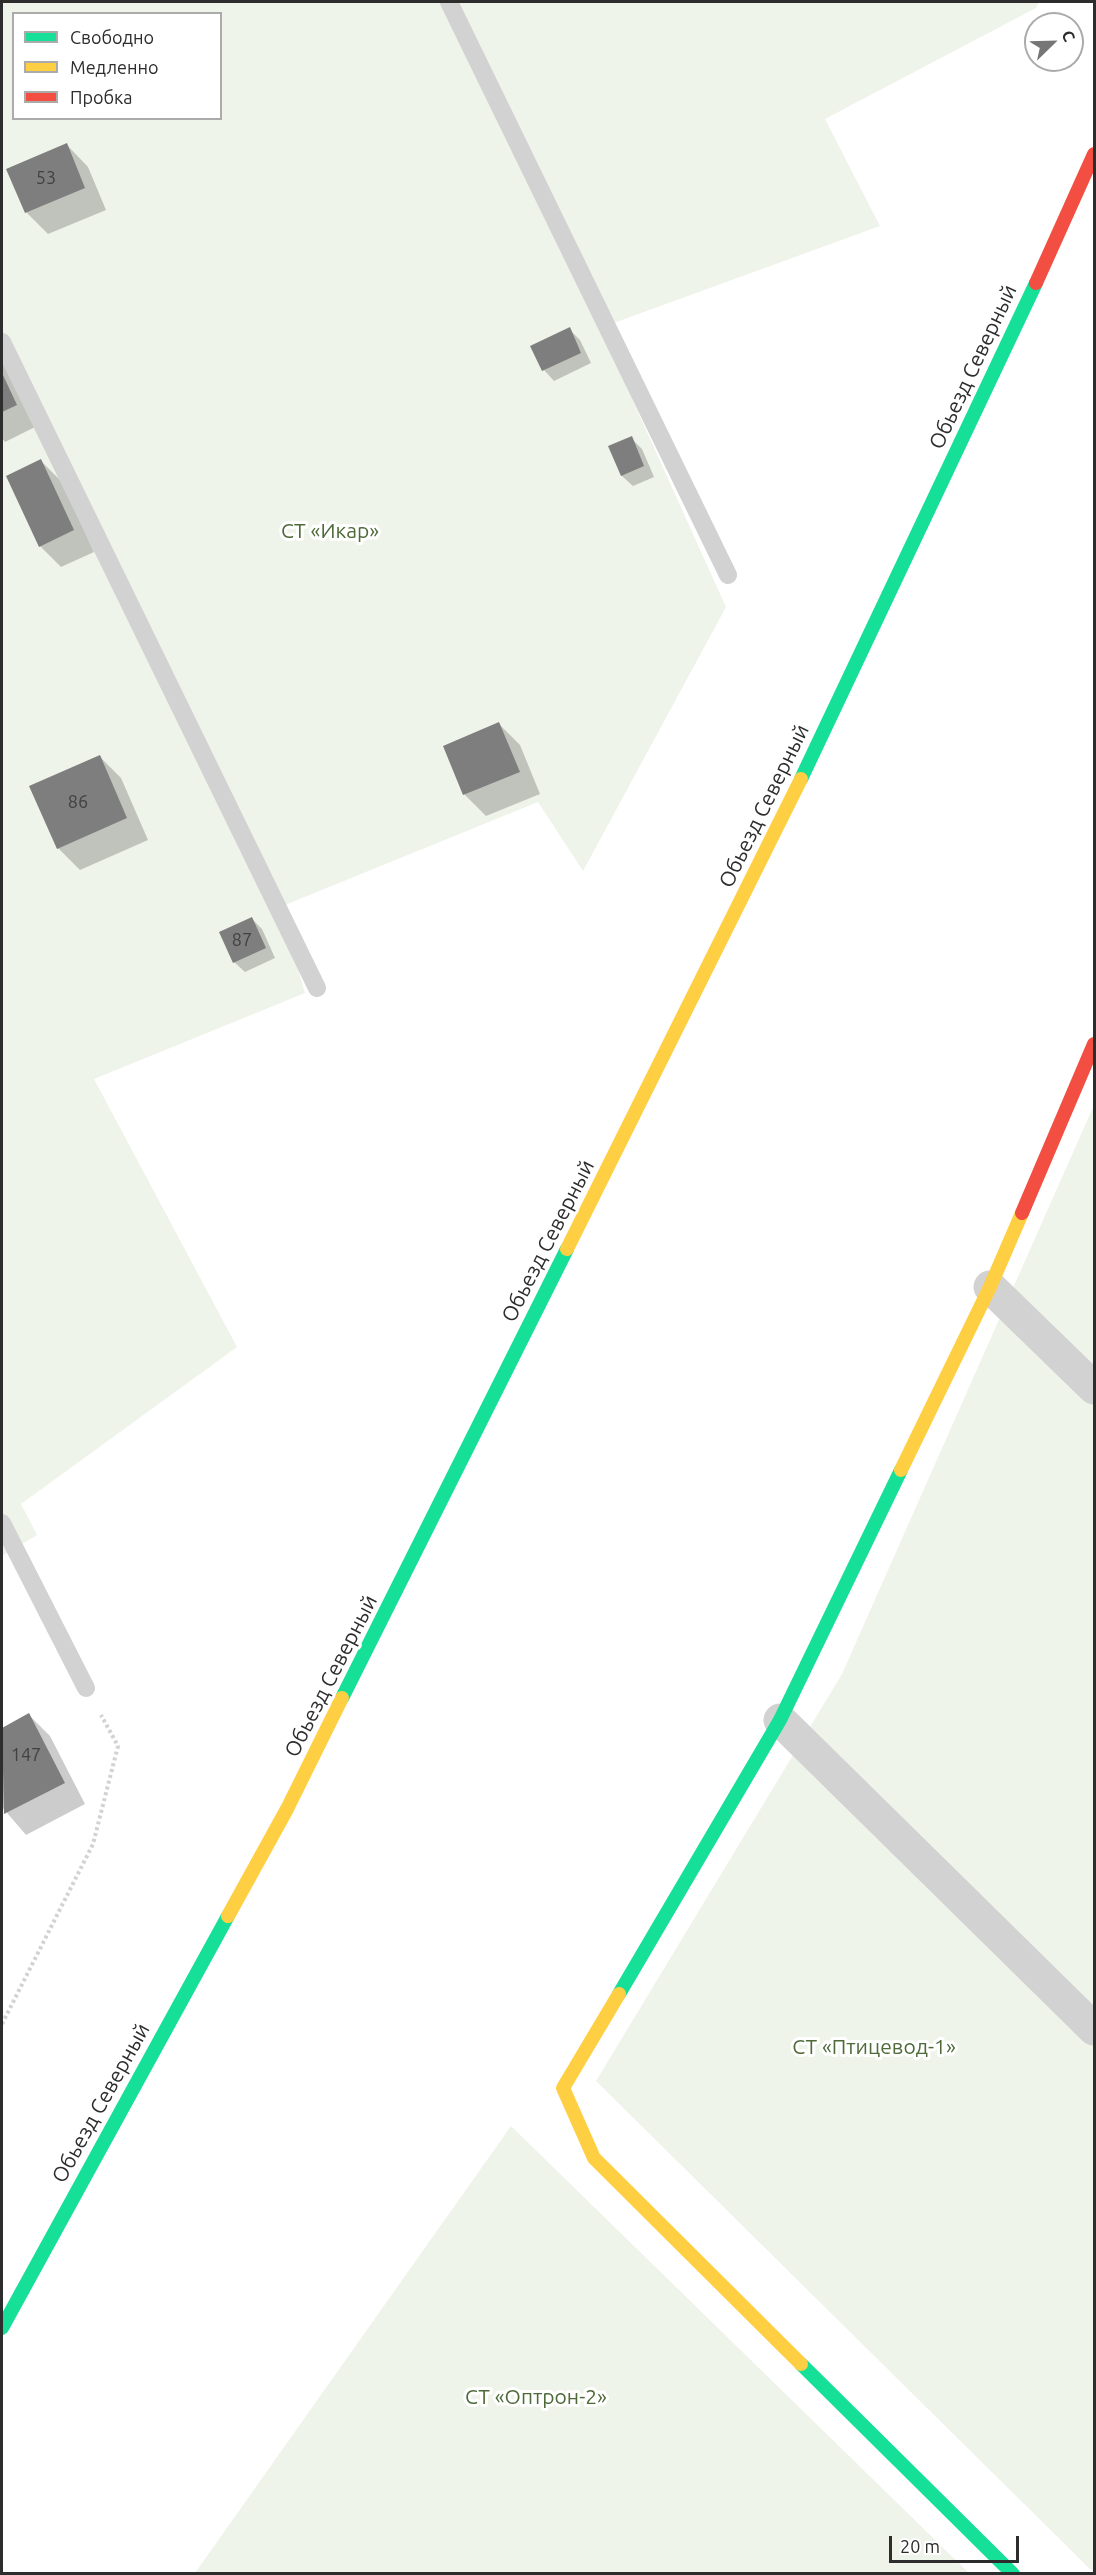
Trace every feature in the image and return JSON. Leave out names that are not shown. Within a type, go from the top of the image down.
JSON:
[{"type":"main road","name":"Обьезд Северный","points":[[2,2328],[287,1809],[770,843],[1053,248],[1095,154]]},
{"type":"main road","points":[[1013,2574],[594,2158],[562,2088],[780,1720],[990,1287],[1095,1044]]},
{"type":"street","points":[[990,1287],[1095,1388]]},
{"type":"street","points":[[780,1720],[1095,2029]]},
{"type":"lane","points":[[449,2],[728,575]]},
{"type":"lane","points":[[2,342],[317,988]]},
{"type":"lane","points":[[2,1523],[86,1688]]},
{"type":"path","points":[[2,2024],[93,1844],[118,1746],[86,1688]]},
{"type":"green space","name":"СТ «Икар»","points":[[2,2],[1039,2],[1036,8],[1024,12],[1024,14],[825,119],[880,226],[600,328],[726,607],[583,871],[538,802],[280,907],[305,993],[94,1079],[237,1347],[21,1504],[37,1535],[2,1556]]},
{"type":"green space","name":"СТ «Птицевод-1»","points":[[1094,1105],[1094,2573],[596,2081],[842,1674]]},
{"type":"green space","name":"СТ «Оптрон-2»","points":[[511,2126],[969,2573],[195,2573]]},
{"type":"building","points":[[67,143],[85,188],[25,213],[6,169]]},
{"type":"building","points":[[570,327],[581,353],[542,371],[530,346]]},
{"type":"building","points":[[2,373],[17,405],[2,412]]},
{"type":"building","points":[[632,436],[644,466],[621,476],[608,446]]},
{"type":"building","points":[[41,459],[74,530],[39,547],[6,476]]},
{"type":"building","points":[[499,722],[520,772],[463,795],[443,746]]},
{"type":"building","points":[[100,755],[127,818],[57,849],[29,786]]},
{"type":"building","points":[[252,917],[266,948],[233,963],[219,932]]},
{"type":"building","points":[[29,1713],[65,1783],[4,1814],[2,1728]]},
{"type":"traffic: fast","points":[[801,779],[1036,283]]},
{"type":"traffic: fast","points":[[342,1698],[567,1249]]},
{"type":"traffic: fast","points":[[619,1994],[780,1720],[901,1470]]},
{"type":"traffic: fast","points":[[2,2328],[228,1916]]},
{"type":"traffic: fast","points":[[801,2364],[1013,2574]]},
{"type":"traffic: slow","points":[[567,1249],[801,779]]},
{"type":"traffic: slow","points":[[901,1470],[990,1287],[1022,1213]]},
{"type":"traffic: slow","points":[[228,1916],[287,1809],[342,1698]]},
{"type":"traffic: slow","points":[[619,1994],[563,2088],[594,2158],[801,2364]]},
{"type":"traffic: jam","points":[[1036,283],[1094,154]]},
{"type":"traffic: jam","points":[[1022,1213],[1094,1044]]}]
